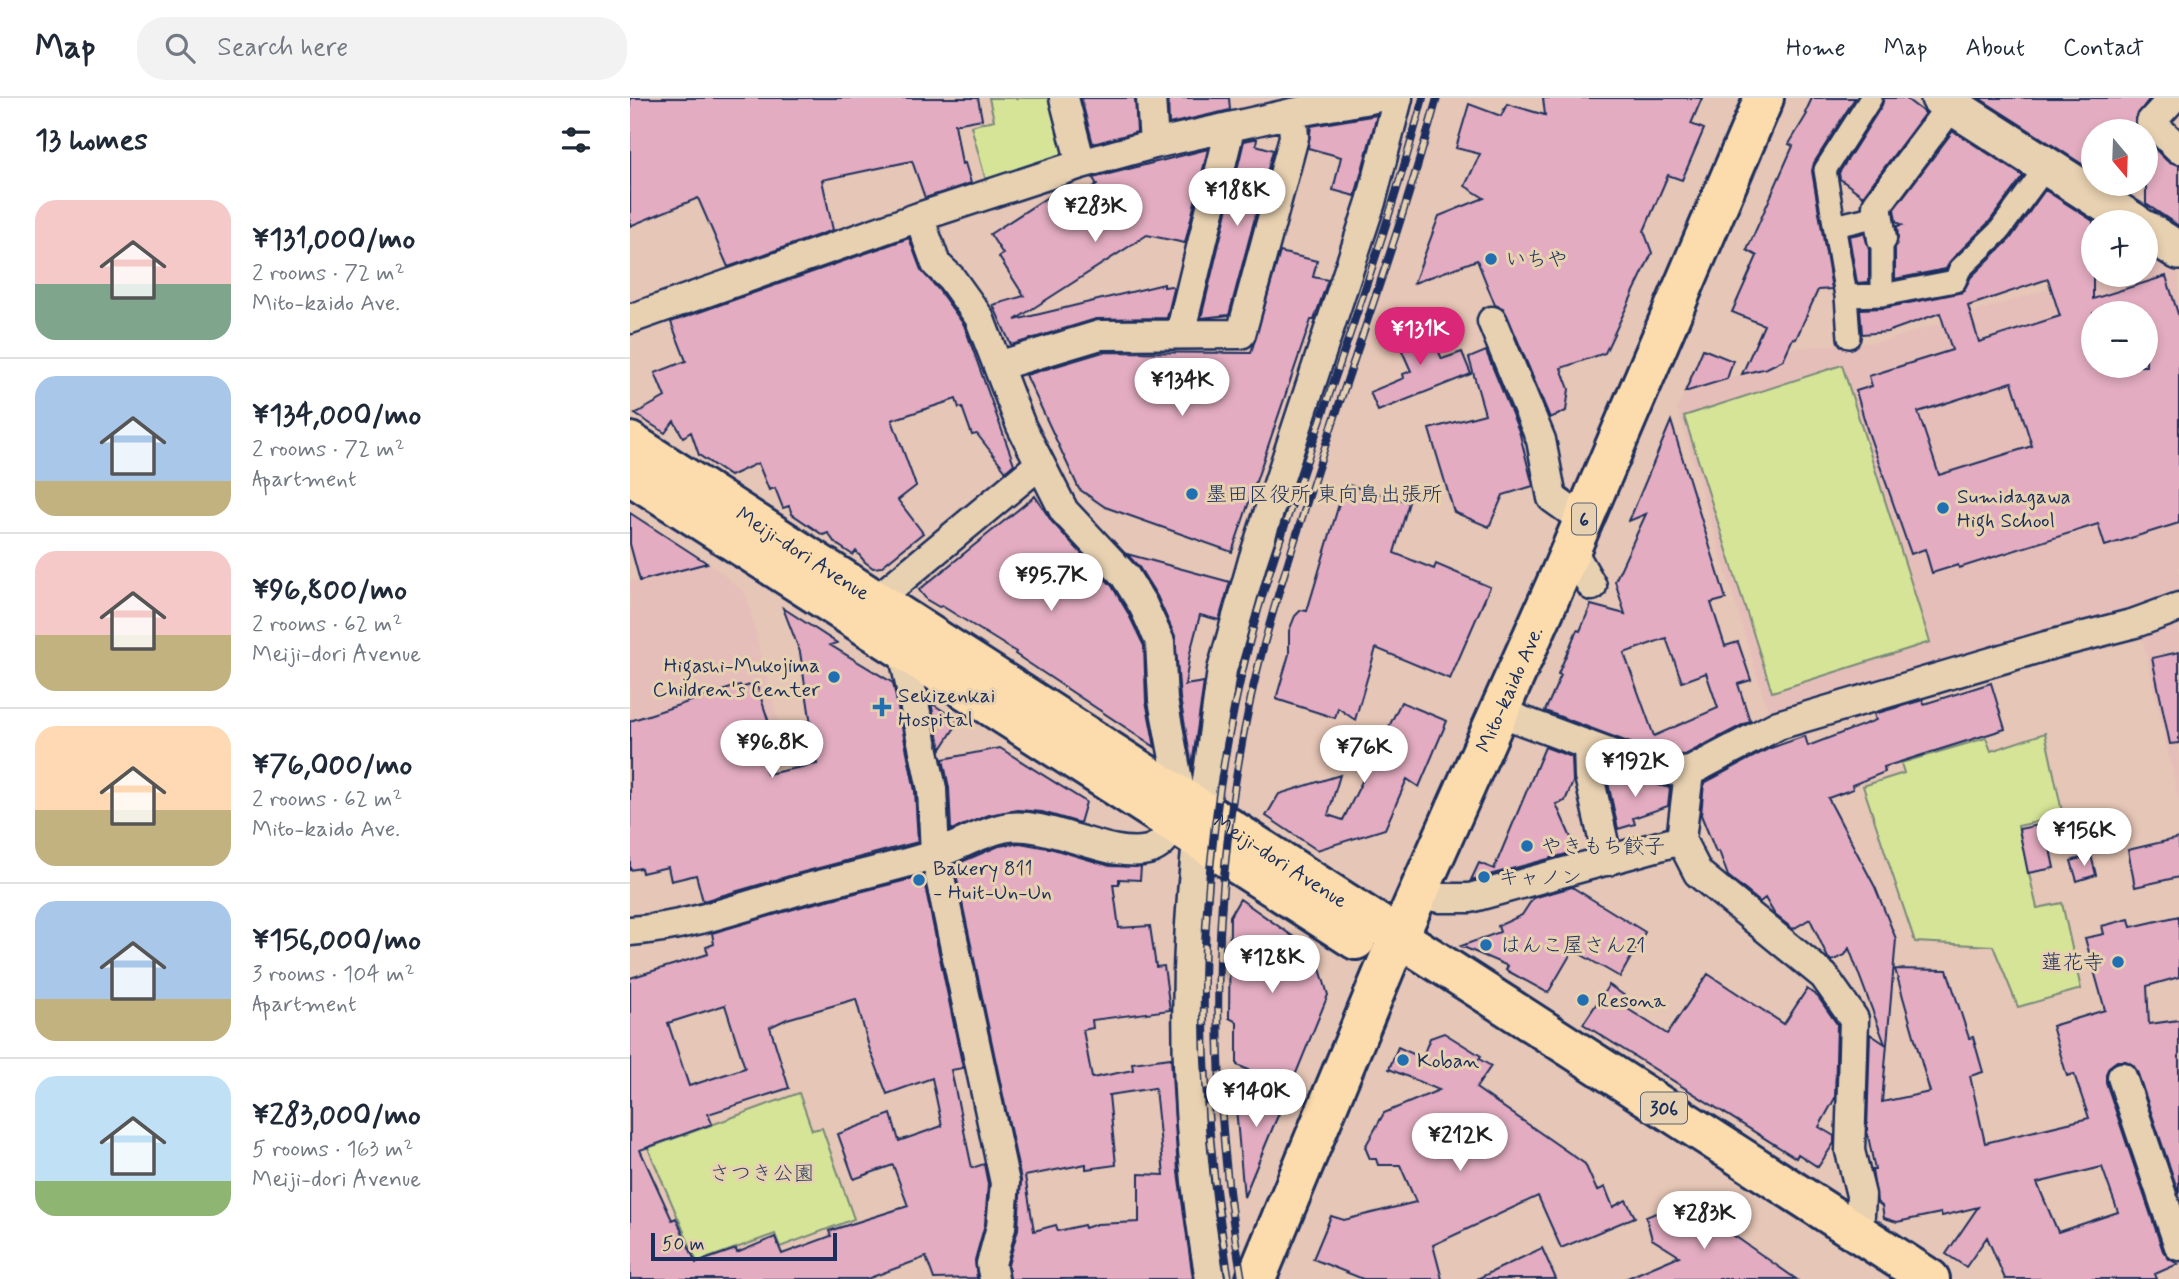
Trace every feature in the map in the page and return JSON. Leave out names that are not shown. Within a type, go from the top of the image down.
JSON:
[{"type":"main road","name":"Mito-kaido Ave.","points":[[1256,1279],[1394,949],[1577,534],[1764,98]]},
{"type":"main road","name":"Meiji-dori Avenue","points":[[630,442],[875,601],[1189,818],[1394,949],[1930,1279]]},
{"type":"main road","name":"Meiji-dori Avenue","points":[[630,475],[903,651],[1189,818]]},
{"type":"main road","name":"Meiji-dori Avenue","points":[[1394,949],[1445,994],[1885,1279]]},
{"type":"street","points":[[1064,98],[1081,164]]},
{"type":"street","points":[[1151,98],[1154,144]]},
{"type":"street","points":[[630,319],[919,217],[1081,164],[1154,144],[1292,113],[1375,98]]},
{"type":"street","points":[[630,931],[686,922],[823,884],[883,871],[936,854],[990,831],[1017,825],[1119,850],[1148,850],[1163,842],[1189,818],[1222,670],[1252,560],[1371,202],[1398,98]]},
{"type":"street","points":[[1849,337],[1846,296],[1825,170],[1871,98]]},
{"type":"street","points":[[2173,98],[2151,122],[2179,149]]},
{"type":"street","points":[[1835,226],[1869,218],[1953,103],[2115,210]]},
{"type":"street","points":[[998,366],[1100,335],[1241,334],[1294,137],[1292,113]]},
{"type":"street","points":[[1180,334],[1228,137],[1226,129]]},
{"type":"street","points":[[1846,296],[1882,295],[1955,281],[1960,269],[1999,231],[2047,166]]},
{"type":"street","points":[[1877,205],[1882,239],[1882,295]]},
{"type":"street","points":[[919,217],[936,264],[951,278],[979,317],[1021,426],[1064,511],[1125,576],[1143,605],[1160,642],[1163,700],[1189,818],[1190,910],[1186,1059],[1198,1210],[1210,1279]]},
{"type":"street","points":[[1492,321],[1541,440],[1552,498],[1577,534],[1591,586]]},
{"type":"street","points":[[875,601],[1040,464]]},
{"type":"street","points":[[1499,712],[1628,760],[1670,771],[1689,772],[1778,725],[2046,646],[2135,623],[2179,607]]},
{"type":"street","points":[[903,651],[932,789],[936,854],[1005,1183],[1000,1227],[991,1264],[994,1279]]},
{"type":"street","points":[[1588,745],[1589,776],[1608,861]]},
{"type":"street","points":[[1689,772],[1681,840],[1698,873],[1824,976],[1854,1019],[1850,1151],[1861,1195],[1859,1234]]},
{"type":"street","points":[[1418,894],[1440,898],[1470,898],[1681,840]]},
{"type":"street","points":[[2122,1077],[2179,1246]]},
{"type":"shaded area","name":"Sumidagawa High School","points":[[2158,253],[2179,265],[2179,801],[2136,608],[2073,630],[1770,719],[1677,409],[1684,393],[1778,363],[1789,348],[1881,342],[2081,279],[2081,287],[2158,287]]},
{"type":"shaded area","points":[[706,560],[746,594],[788,761],[630,811],[630,582]]},
{"type":"green space","points":[[989,98],[1050,98],[1064,157],[986,181],[971,126],[994,120]]},
{"type":"green space","points":[[1842,365],[1930,642],[1772,692],[1684,416]]},
{"type":"green space","points":[[2045,733],[2063,816],[2018,826],[2037,908],[2062,903],[2081,989],[2018,1007],[1993,946],[1915,942],[1863,786],[1904,773],[1901,763],[1986,738],[1991,751]]},
{"type":"green space","name":"さつき公園","points":[[799,1093],[812,1130],[822,1128],[854,1219],[780,1247],[775,1234],[697,1262],[648,1148]]},
{"type":"building","points":[[630,98],[978,98],[982,119],[955,124],[962,164],[965,163],[971,183],[925,198],[912,161],[822,180],[833,230],[728,267],[698,198],[630,226]]},
{"type":"building","points":[[1081,98],[1135,98],[1137,132],[1093,144]]},
{"type":"building","points":[[1168,98],[1229,98],[1230,110],[1169,124]]},
{"type":"building","points":[[1543,98],[1702,98],[1691,124],[1704,129],[1682,180],[1668,175],[1644,231],[1652,253],[1605,353],[1561,368],[1569,389],[1566,411],[1550,418],[1507,315],[1503,308],[1495,305],[1477,260],[1414,283],[1439,216],[1484,198],[1465,186],[1480,154],[1456,148],[1469,104],[1501,116],[1507,104],[1545,115]]},
{"type":"building","points":[[1812,98],[1855,98],[1814,163],[1812,171],[1832,289],[1818,290],[1796,339],[1793,338],[1783,360],[1767,368],[1742,374],[1764,325],[1732,312],[1757,256],[1747,250],[1793,146],[1789,144],[1807,114],[1805,113]]},
{"type":"building","points":[[1884,98],[1905,98],[1925,113],[1863,196],[1840,179],[1839,173]]},
{"type":"building","points":[[1979,98],[2150,98],[2135,119],[2081,119],[2081,163]]},
{"type":"building","points":[[1377,115],[1355,196],[1333,190],[1341,157],[1308,148],[1311,126]]},
{"type":"building","points":[[1953,131],[2023,176],[1989,222],[1951,260],[1946,269],[1895,279],[1897,226],[1902,225],[1896,221],[1894,209]]},
{"type":"building","points":[[1257,139],[1256,145],[1273,150],[1229,315],[1201,318],[1244,141]]},
{"type":"building","points":[[1208,149],[1185,243],[1147,235],[1015,320],[1164,284],[1164,287],[1171,286],[1174,289],[1167,318],[1096,319],[1011,345],[993,305],[1024,296],[999,257],[1003,254],[990,234],[1051,195],[1060,209],[1097,185],[1093,178]]},
{"type":"building","points":[[2158,152],[2167,161],[2179,165],[2179,226],[2146,204],[2146,196],[2158,196]]},
{"type":"building","points":[[2045,190],[2081,213],[2081,287],[2093,287],[2093,299],[2131,287],[2158,287],[2158,279],[2166,276],[2179,317],[2179,523],[2105,546],[2098,524],[1959,568],[1958,565],[1932,573],[1925,549],[1911,554],[1856,391],[1872,386],[1869,376],[1952,350],[1940,313],[1887,332],[1862,334],[1860,309],[1884,308],[1963,292],[1971,277],[2010,239]],"holes":[[[2048,279],[2060,316],[1979,342],[1968,306]],[[2012,382],[2032,446],[1939,475],[1918,412]]]},
{"type":"building","points":[[1864,233],[1869,249],[1869,282],[1857,283],[1849,236]]},
{"type":"building","points":[[909,238],[921,270],[964,325],[1014,464],[1006,471],[977,434],[972,435],[962,407],[959,408],[956,399],[892,420],[916,486],[898,500],[923,533],[881,567],[873,568],[856,551],[853,555],[835,543],[828,533],[823,535],[792,514],[789,506],[783,508],[775,488],[769,490],[758,463],[730,476],[699,455],[691,432],[683,437],[674,421],[665,433],[635,414],[665,397],[655,373],[686,361],[671,322]]},
{"type":"building","points":[[1280,252],[1317,261],[1313,277],[1328,280],[1314,320],[1311,320],[1232,552],[1105,507],[1079,489],[1026,375],[1103,352],[1251,353]]},
{"type":"building","points":[[1424,318],[1442,359],[1462,352],[1471,374],[1378,411],[1370,392],[1404,378],[1403,374],[1411,371],[1395,335],[1401,333],[1399,329]]},
{"type":"building","points":[[1703,349],[1733,361],[1727,379],[1685,392]]},
{"type":"building","points":[[1486,351],[1519,431],[1533,486],[1503,495],[1489,527],[1454,512],[1429,429],[1485,414],[1469,358]]},
{"type":"building","points":[[1671,421],[1726,599],[1711,603],[1725,646],[1738,642],[1751,680],[1738,684],[1750,721],[1685,755],[1633,744],[1545,711],[1577,630],[1580,631],[1591,605],[1625,614],[1615,581],[1646,514],[1629,521]],"holes":[[[1666,638],[1682,682],[1706,673],[1718,708],[1654,736],[1624,653]]]},
{"type":"building","points":[[1345,484],[1409,502],[1394,553],[1434,569],[1436,564],[1490,587],[1450,679],[1376,648],[1355,720],[1338,708],[1335,718],[1276,699],[1289,654],[1289,631],[1295,616],[1301,610],[1307,611]]},
{"type":"building","points":[[1035,496],[1052,522],[1112,586],[1144,646],[1146,701],[1155,747],[1015,654],[1016,652],[942,606],[927,600],[919,590]]},
{"type":"building","points":[[630,513],[707,563],[640,581],[630,544]]},
{"type":"building","points":[[1127,554],[1230,582],[1219,620],[1200,615],[1190,653],[1185,685],[1204,682],[1192,766],[1180,698],[1175,636],[1157,596],[1139,567]]},
{"type":"building","points":[[783,608],[837,643],[830,645],[893,683],[915,791],[918,842],[703,901],[696,875],[671,881],[668,867],[642,873],[641,868],[630,870],[630,721],[740,685],[741,688],[756,683],[770,726],[753,732],[767,774],[817,764],[800,652]]},
{"type":"building","points":[[2179,652],[2179,743],[2170,744],[2152,658]]},
{"type":"building","points":[[1991,683],[2005,729],[1884,767],[1885,772],[1852,785],[1853,789],[1828,798],[1875,887],[1896,939],[1882,1102],[1930,1092],[1895,969],[1947,970],[1969,1038],[1973,1037],[1983,1072],[1970,1076],[1985,1143],[2089,1118],[2074,1074],[2067,1076],[2052,1026],[2105,1010],[2085,938],[2104,934],[2102,926],[2129,919],[2131,927],[2179,916],[2179,977],[2147,986],[2149,1024],[2179,1020],[2179,1194],[2137,1071],[2126,1061],[2117,1061],[2109,1067],[2106,1074],[2106,1082],[2163,1251],[2169,1259],[2178,1264],[2155,1274],[2157,1279],[2005,1279],[1987,1237],[1966,1267],[1946,1254],[1978,1207],[1942,1216],[1941,1213],[1897,1222],[1884,1218],[1882,1206],[1877,1202],[1872,1170],[1875,1170],[1867,1131],[1870,1034],[1885,1044],[1849,948],[1845,955],[1832,961],[1828,958],[1810,919],[1793,929],[1775,915],[1765,898],[1760,902],[1728,876],[1701,815],[1704,783],[1768,749],[1805,736],[1808,746],[1876,720],[1874,714],[1923,700],[1924,704]],"holes":[[[2102,1167],[2118,1212],[2058,1232],[2037,1183]]]},
{"type":"building","points":[[1401,702],[1447,721],[1419,787],[1407,779],[1385,829],[1317,850],[1266,816],[1279,794],[1340,775],[1328,815],[1343,820]]},
{"type":"building","points":[[931,703],[959,721],[941,749]]},
{"type":"building","points":[[1545,747],[1572,757],[1573,782],[1565,801],[1556,804],[1572,840],[1570,853],[1471,880],[1479,863],[1494,869]]},
{"type":"building","points":[[1000,748],[1086,802],[1080,823],[1042,812],[1018,810],[989,815],[951,830],[949,788],[943,759]]},
{"type":"building","points":[[1619,775],[1670,788],[1668,806],[1633,818],[1635,824],[1618,829],[1607,778]]},
{"type":"building","points":[[2045,824],[2054,868],[2028,873],[2019,829]]},
{"type":"building","points":[[2179,838],[2179,877],[2135,887],[2128,850]]},
{"type":"building","points":[[1020,843],[1053,849],[1110,866],[1141,867],[1140,880],[1119,879],[1119,884],[1113,884],[1119,928],[1150,926],[1156,967],[1164,966],[1170,1010],[1092,1020],[1093,1028],[1083,1030],[1092,1078],[1133,1070],[1132,1063],[1171,1058],[1178,1172],[1193,1279],[1010,1279],[1008,1265],[1018,1229],[1021,1180],[954,865],[999,846]],"holes":[[[1155,1088],[1164,1175],[1139,1174],[1139,1222],[1097,1224],[1085,1228],[1084,1225],[1058,1231],[1056,1225],[1034,1231],[1025,1176],[1086,1164],[1086,1169],[1116,1165],[1109,1095]]]},
{"type":"building","points":[[2091,855],[2096,875],[2077,881],[2071,861]]},
{"type":"building","points":[[923,876],[963,1068],[951,1070],[972,1168],[984,1164],[988,1184],[985,1224],[975,1260],[977,1278],[934,1279],[926,1257],[867,1279],[630,1279],[630,978],[708,954],[706,947],[714,944],[712,933]],"holes":[[[856,999],[869,1047],[887,1094],[932,1078],[942,1126],[899,1141],[891,1114],[838,1134],[854,1179],[893,1165],[908,1206],[829,1231],[831,1236],[782,1254],[775,1237],[737,1253],[736,1249],[696,1263],[676,1218],[672,1220],[640,1150],[712,1124],[708,1114],[789,1088],[770,1027],[787,1019]],[[725,1005],[745,1068],[689,1086],[668,1023]]]},
{"type":"building","points":[[1572,887],[1645,932],[1620,977],[1573,950],[1548,993],[1506,970],[1508,966],[1461,946],[1500,932],[1498,926],[1522,915],[1533,898]]},
{"type":"building","points":[[1240,899],[1315,952],[1328,995],[1290,1088],[1237,1065],[1237,1022],[1229,1018],[1230,916]]},
{"type":"building","points":[[1708,974],[1784,1024],[1807,989],[1818,997],[1837,1024],[1835,1098],[1819,1127],[1834,1136],[1834,1143],[1818,1167],[1798,1154],[1796,1158],[1583,1024],[1609,985],[1625,996],[1620,1004],[1667,1034]]},
{"type":"building","points":[[1444,1033],[1481,1056],[1479,1059],[1491,1066],[1476,1088],[1585,1164],[1597,1191],[1605,1187],[1613,1207],[1626,1200],[1635,1217],[1561,1248],[1538,1196],[1433,1245],[1442,1279],[1363,1279],[1313,1259],[1331,1216],[1344,1220],[1416,1202],[1400,1165],[1378,1165],[1376,1159],[1370,1159],[1365,1147],[1384,1113],[1439,1090],[1389,1069],[1398,1047],[1422,1058],[1430,1038]]},
{"type":"building","points":[[1288,1093],[1273,1127],[1244,1197],[1235,1097]]},
{"type":"building","points":[[1678,1204],[1739,1239],[1796,1279],[1625,1279],[1679,1256],[1652,1239],[1646,1217]]},
{"type":"building","points":[[1542,1248],[1556,1279],[1477,1279]]},
{"type":"railway","points":[[1229,1279],[1213,1164],[1204,1034],[1207,902],[1222,772],[1234,708],[1261,601],[1381,241],[1423,98]]},
{"type":"railway","points":[[1242,1279],[1223,1134],[1218,988],[1221,914],[1237,769],[1256,675],[1280,587],[1405,205],[1437,98]]},
{"type":"place","name":"いちや","points":[[1491,259]]},
{"type":"place","name":"墨田区役所 東向島出張所","points":[[1192,494]]},
{"type":"place","name":"Sumidagawa High School","points":[[1943,508]]},
{"type":"place","name":"Higashi-Mukojima Children's Center","points":[[834,677]]},
{"type":"place","name":"Sekizenkai Hospital","points":[[882,707]]},
{"type":"place","name":"やきもち餃子","points":[[1527,846]]},
{"type":"place","name":"キャノン","points":[[1484,877]]},
{"type":"place","name":"Bakery 811 - Huit-Un-Un","points":[[919,880]]},
{"type":"place","name":"はんこ屋さん21","points":[[1486,945]]},
{"type":"place","name":"蓮花寺","points":[[2118,962]]},
{"type":"place","name":"Resona","points":[[1583,1000]]},
{"type":"place","name":"Koban","points":[[1403,1060]]}]
